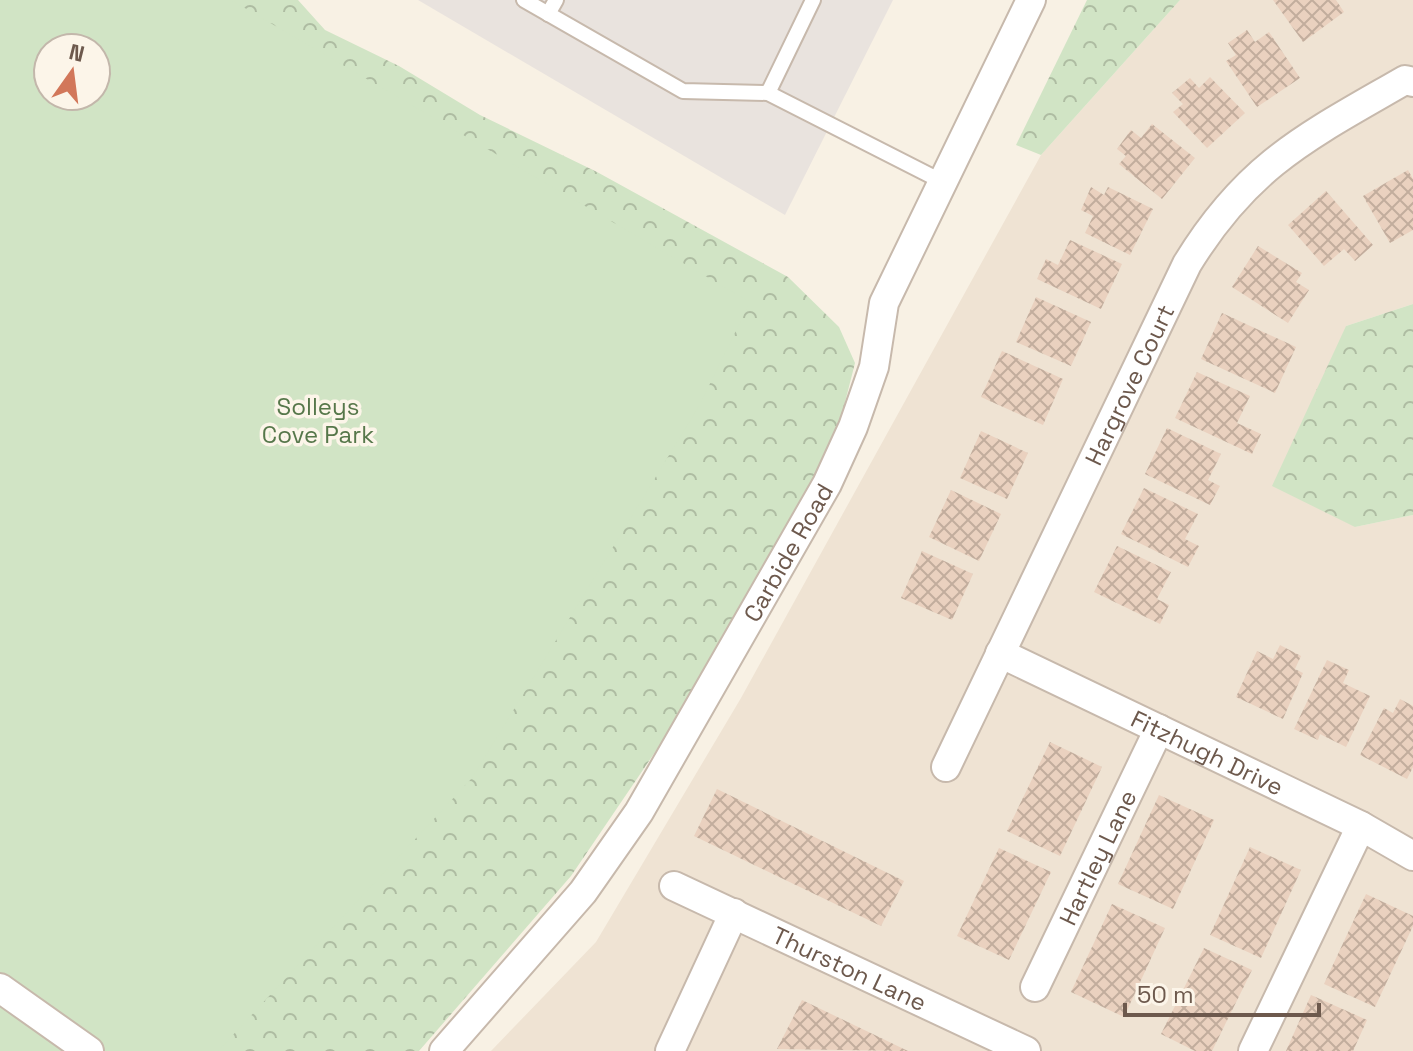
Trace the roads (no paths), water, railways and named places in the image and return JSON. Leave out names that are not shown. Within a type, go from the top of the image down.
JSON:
[{"type":"street","name":"Carbide Road","points":[[444,1051],[583,892],[639,812],[698,713],[833,470],[874,367],[884,303],[1031,0]]},
{"type":"street","name":"Hargrove Court","points":[[946,767],[1187,264],[1214,219],[1250,180],[1292,145],[1409,81]]},
{"type":"street","name":"Fitzhugh Drive","points":[[1000,653],[1361,826],[1413,856]]},
{"type":"street","name":"Hartley Lane","points":[[1035,987],[1159,729]]},
{"type":"street","points":[[1253,1051],[1361,826]]},
{"type":"street","name":"Thurston Lane","points":[[674,886],[1026,1051]]},
{"type":"street","points":[[670,1051],[734,913]]},
{"type":"street","points":[[0,988],[89,1051]]},
{"type":"lane","points":[[524,0],[683,91],[768,93],[943,182]]},
{"type":"lane","points":[[548,14],[556,0]]},
{"type":"lane","points":[[768,93],[813,0]]},
{"type":"park label","name":"Solleys Cove Park","points":[[318,420]]}]
